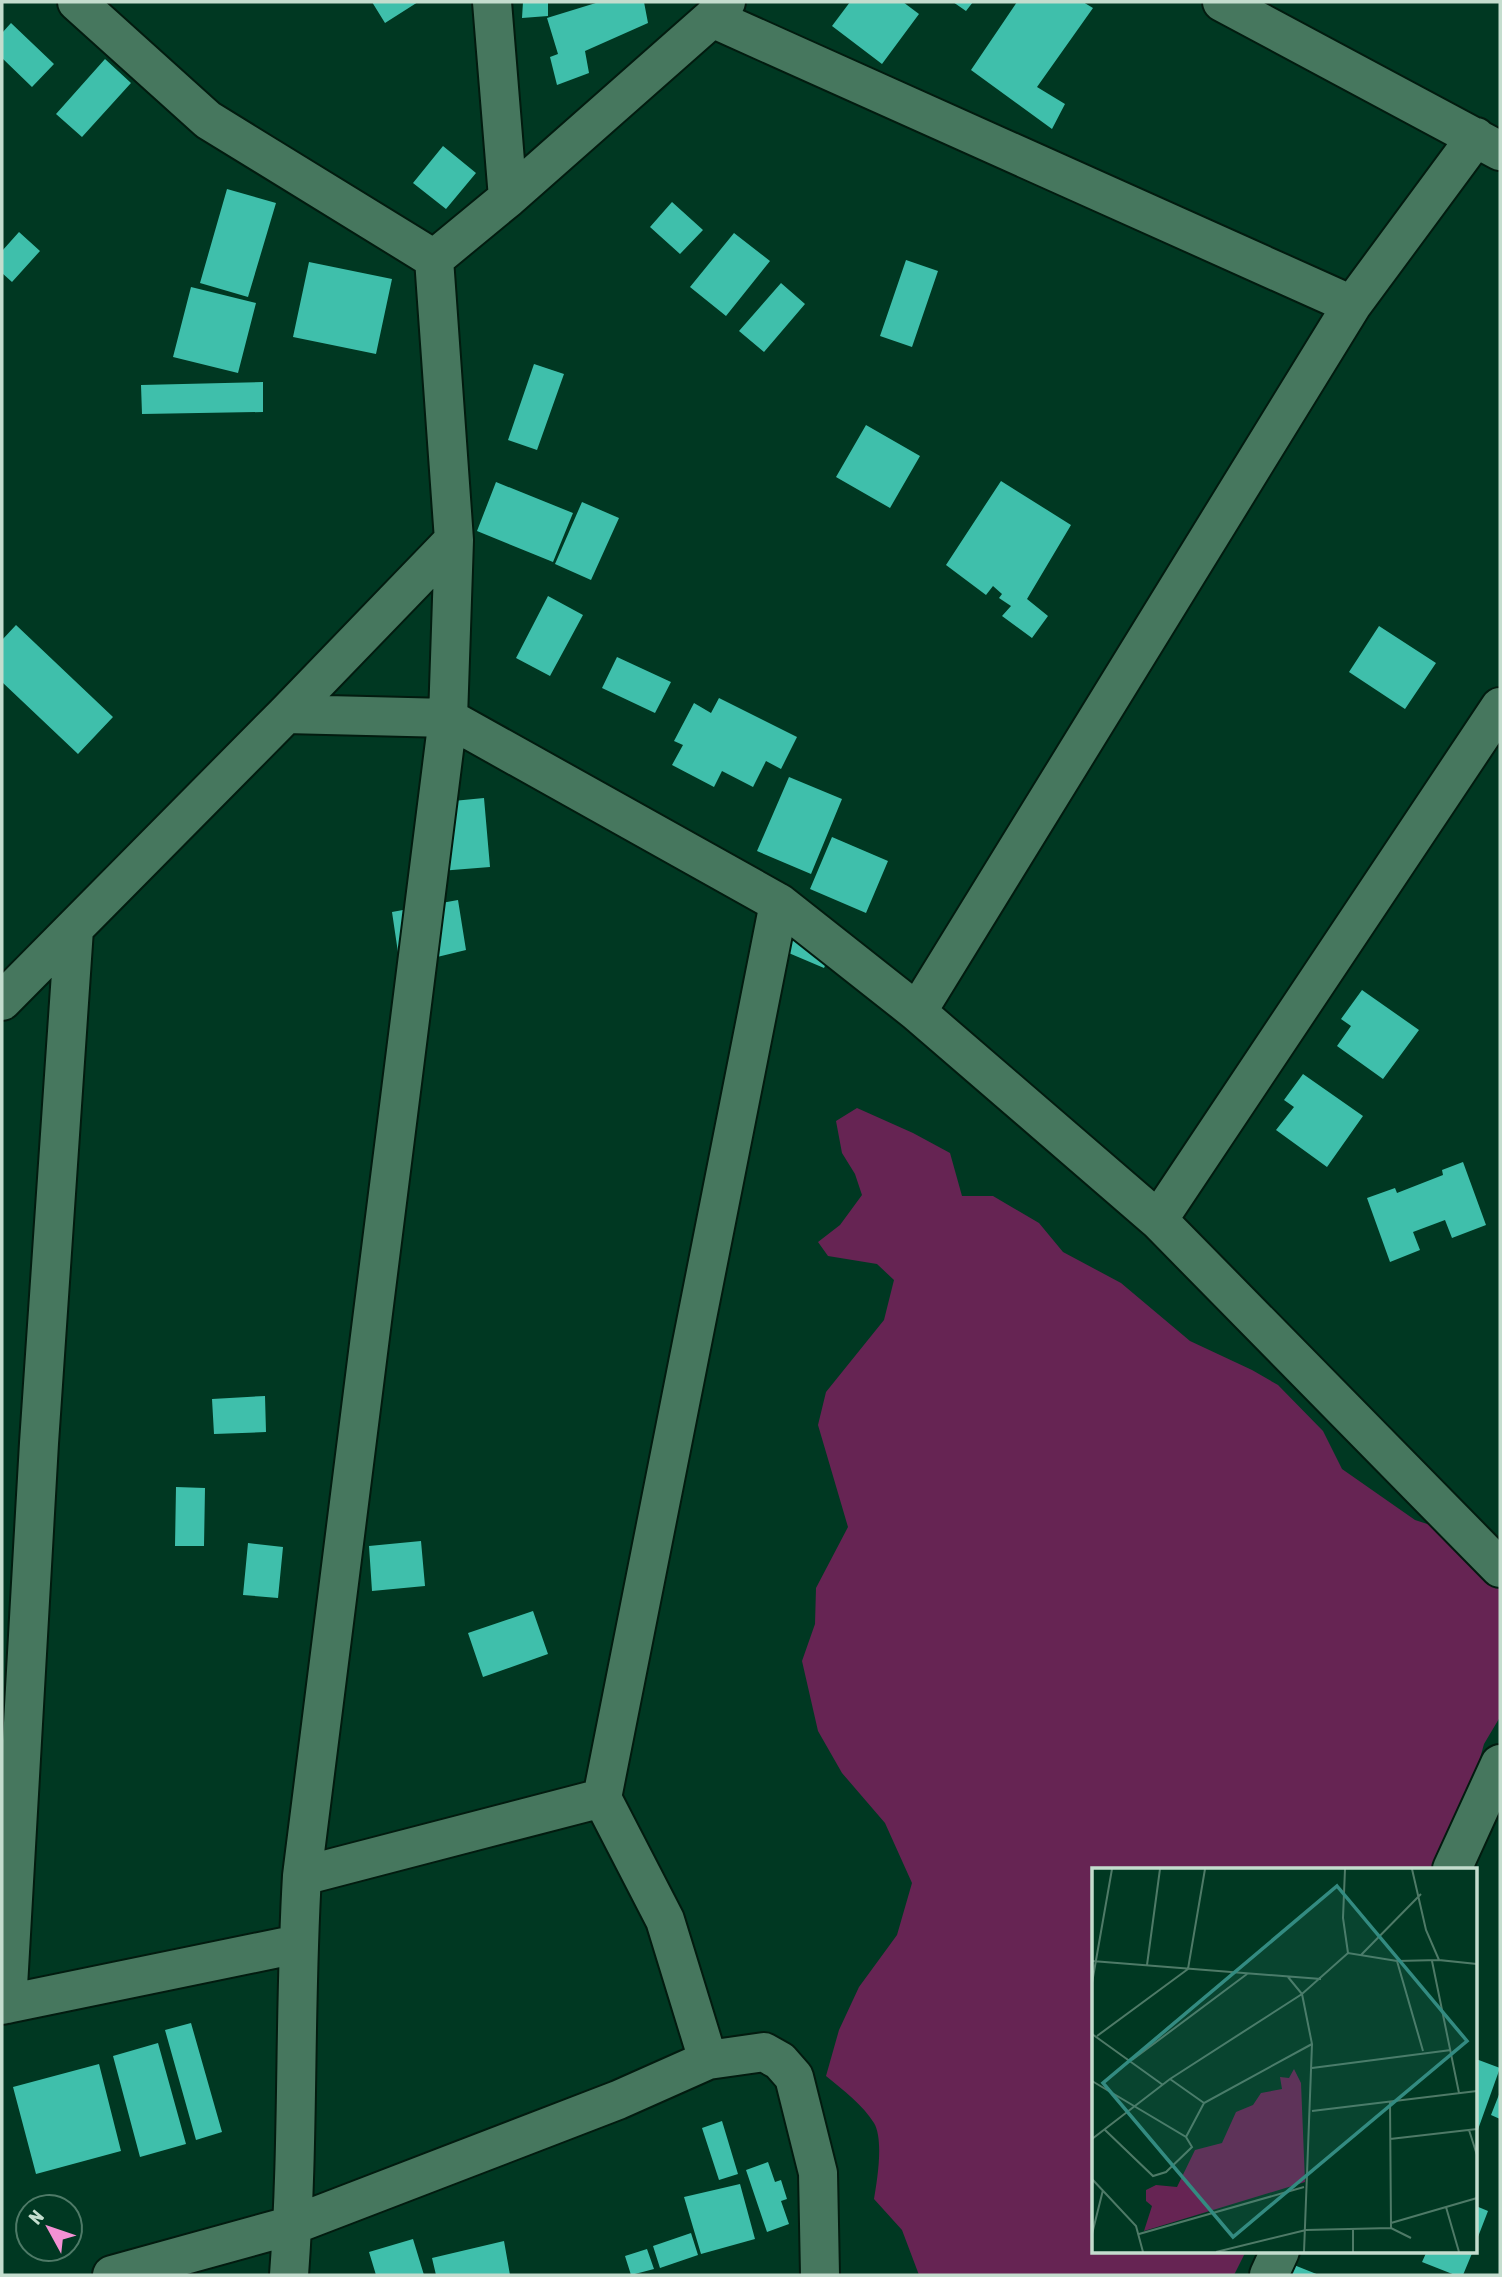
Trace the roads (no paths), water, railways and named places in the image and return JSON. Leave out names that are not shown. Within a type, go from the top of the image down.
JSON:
[{"type":"street","points":[[77,2],[208,120],[434,259]]},
{"type":"street","points":[[492,2],[508,198]]},
{"type":"street","points":[[916,1012],[1352,305],[1488,144],[1222,2]]},
{"type":"street","points":[[434,259],[508,198],[719,10],[1352,305]]},
{"type":"street","points":[[289,2275],[293,2225],[298,1944],[302,1876],[448,718],[454,540],[434,259]]},
{"type":"street","points":[[2,1001],[454,540]]},
{"type":"street","points":[[286,714],[448,718],[779,903],[916,1012],[1158,1220],[1500,1568]]},
{"type":"street","points":[[1158,1220],[1495,730]]},
{"type":"street","points":[[708,2060],[665,1920],[602,1798],[779,903]]},
{"type":"street","points":[[74,929],[5,2005],[298,1944]]},
{"type":"street","points":[[1452,1868],[1500,1763]]},
{"type":"street","points":[[302,1876],[602,1798]]},
{"type":"street","points":[[112,2275],[293,2225],[618,2099],[708,2060],[764,2052],[780,2061],[794,2077],[818,2173],[820,2275]]},
{"type":"street","points":[[1269,2275],[1280,2252]]}]
